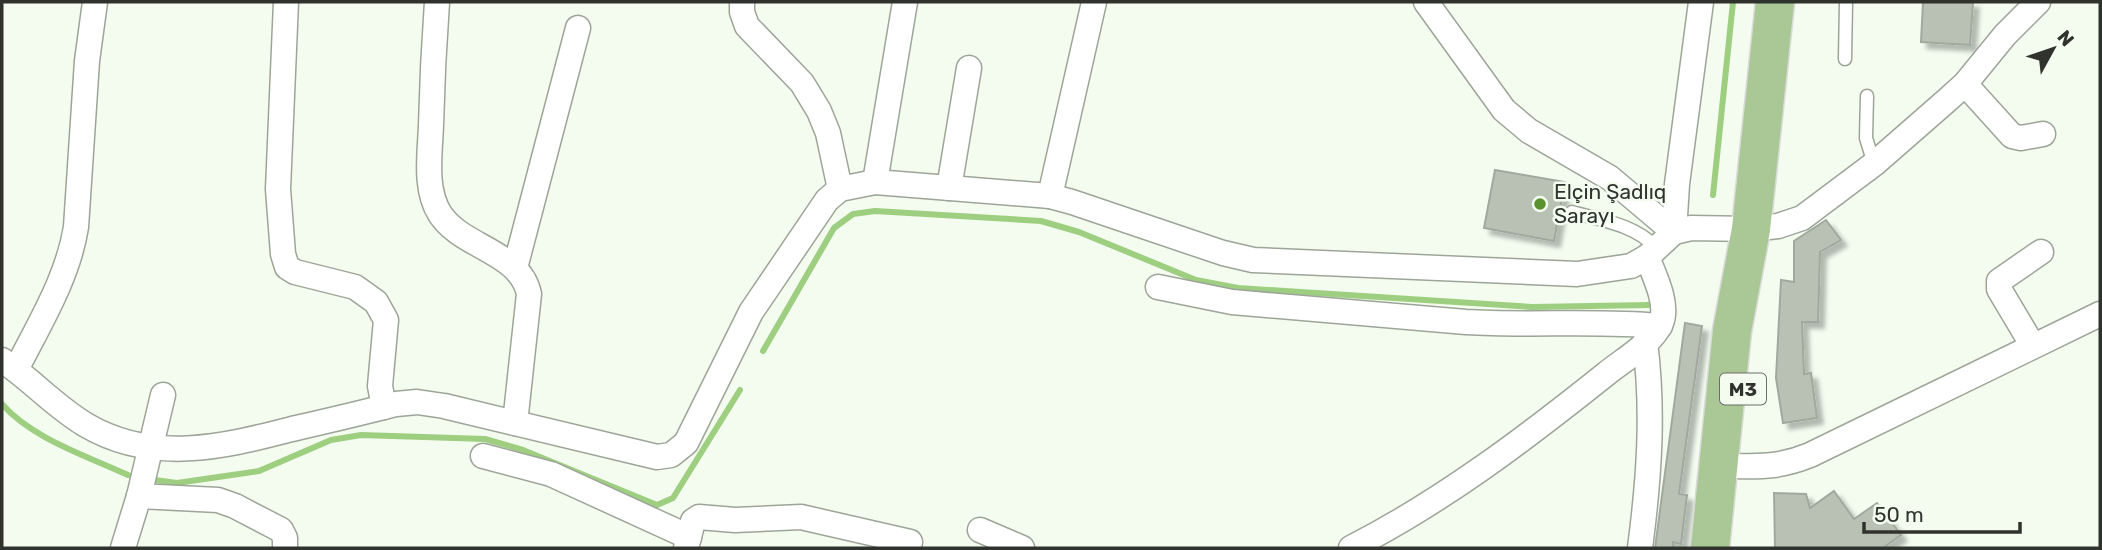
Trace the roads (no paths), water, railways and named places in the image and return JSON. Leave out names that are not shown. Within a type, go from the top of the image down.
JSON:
[{"type":"main road","name":"M3","points":[[1726,548],[1749,332],[1751,229],[1775,2]]},
{"type":"main road","points":[[1710,548],[1732,331],[1751,229]]},
{"type":"street","points":[[95,2],[87,61],[72,251],[64,272],[9,365],[51,402],[88,426],[123,441],[149,447],[180,449],[227,446],[384,407],[417,402],[657,457],[671,456],[685,443],[764,290],[827,200],[840,190],[875,182],[1050,196],[1223,253],[1253,260],[1577,274],[1623,268],[1691,228],[1751,229],[1778,226],[1802,218],[1874,164],[1965,84],[2005,35],[2038,2]]},
{"type":"street","points":[[286,2],[278,189],[283,254],[287,267],[295,272],[355,287],[376,302],[386,320],[380,369],[384,407]]},
{"type":"street","points":[[437,2],[430,90],[430,179],[433,201],[451,228],[515,268],[526,281],[529,294],[515,423]]},
{"type":"street","points":[[742,2],[747,26],[802,83],[819,111],[828,133],[840,190]]},
{"type":"street","points":[[875,182],[905,2]]},
{"type":"street","points":[[1050,196],[1094,2]]},
{"type":"street","points":[[1426,2],[1504,110],[1528,131],[1611,178],[1659,246]]},
{"type":"street","points":[[1351,548],[1456,486],[1547,422],[1652,334],[1664,315],[1659,246],[1677,184],[1701,2]]},
{"type":"street","points":[[515,268],[578,28]]},
{"type":"street","points":[[949,188],[969,68]]},
{"type":"street","points":[[1965,84],[2012,136],[2021,138],[2043,134]]},
{"type":"street","points":[[2033,346],[2000,289],[1999,281],[2041,251]]},
{"type":"street","points":[[1158,287],[1232,302],[1466,322],[1497,324],[1603,321],[1652,334]]},
{"type":"street","points":[[1735,466],[1770,467],[1791,463],[2100,314]]},
{"type":"street","points":[[1640,548],[1649,481],[1652,334]]},
{"type":"street","points":[[123,548],[139,496],[163,395]]},
{"type":"street","points":[[483,456],[551,474],[688,543],[693,522],[699,517],[735,520],[801,517],[911,542]]},
{"type":"street","points":[[139,496],[218,500],[227,503],[281,530],[285,538],[285,548]]},
{"type":"street","points":[[980,530],[1022,548]]},
{"type":"lane","points":[[1845,59],[1846,2]]},
{"type":"lane","points":[[1867,96],[1866,138],[1874,164]]},
{"type":"lane","points":[[1572,212],[1629,228],[1659,246]]},
{"type":"waterway","points":[[1713,195],[1733,2]]},
{"type":"waterway","points":[[763,351],[834,228],[853,214],[875,211],[1041,221],[1079,232],[1196,280],[1238,288],[1532,307],[1649,305]]},
{"type":"waterway","points":[[155,480],[177,483],[259,471],[331,440],[361,435],[485,439],[523,450],[657,505],[673,498],[740,390]]},
{"type":"waterway","points":[[2,404],[28,427],[128,475]]},
{"type":"place","name":"Elçin Şadlıq Sarayı","points":[[1540,204]]}]
